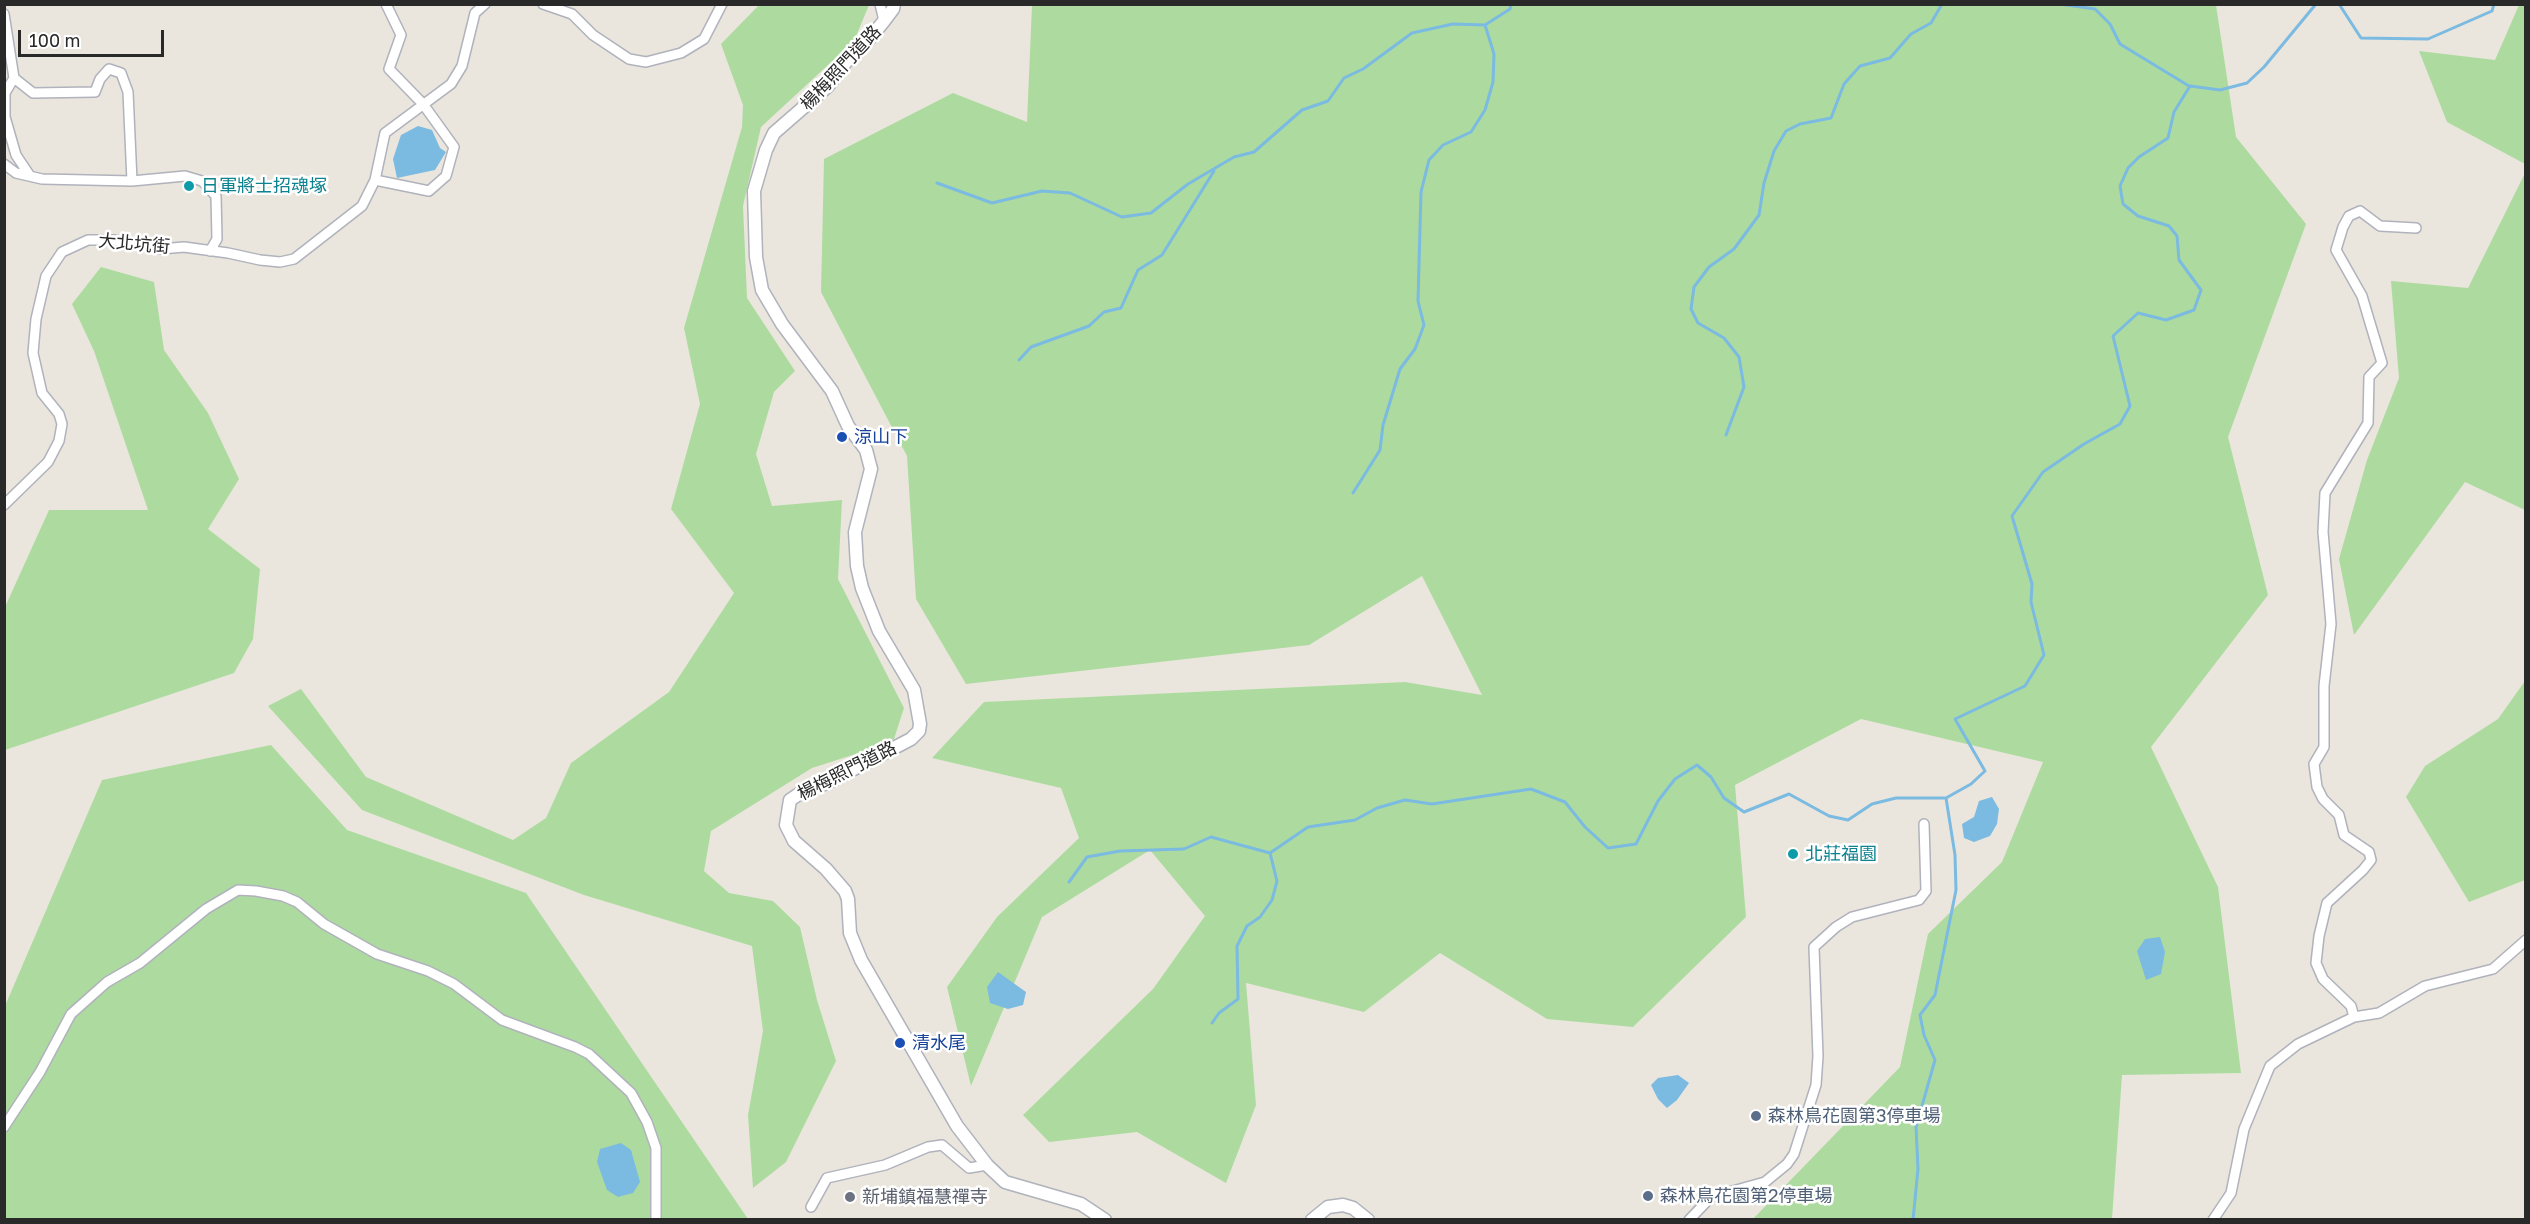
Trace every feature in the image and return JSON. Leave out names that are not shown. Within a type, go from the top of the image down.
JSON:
[{"type":"street","points":[[375,180],[429,190],[446,176],[454,147],[423,104],[389,69],[401,35],[386,4]]},
{"type":"street","name":"大北坑街","points":[[4,505],[48,462],[59,441],[62,424],[59,414],[42,393],[33,353],[36,319],[46,276],[62,252],[88,240],[113,240],[161,249],[184,247],[260,260],[280,262],[294,259],[362,206],[375,180],[385,133],[451,84],[462,66],[475,13],[485,4]]},
{"type":"street","points":[[543,4],[572,14],[601,41],[629,59],[646,62],[681,53],[704,39],[722,4]]},
{"type":"street","points":[[880,4],[884,21]]},
{"type":"street","name":"楊梅照門道路","points":[[894,4],[884,21],[866,43],[852,54],[828,86],[774,133],[766,150],[754,191],[756,257],[762,290],[782,324],[832,391],[848,426],[866,450],[871,469],[855,532],[857,566],[862,588],[879,631],[914,690],[920,724],[919,731],[911,739],[827,783],[805,790],[790,800],[786,825],[794,841],[826,868],[845,891],[848,899],[850,933],[861,960],[957,1125],[987,1165],[1005,1182],[1081,1204],[1105,1220]]},
{"type":"street","points":[[4,14],[11,41],[14,78],[4,93],[5,117],[16,155],[30,176]]},
{"type":"street","points":[[14,78],[33,93],[95,92],[109,69],[122,73],[128,92],[131,121],[132,181]]},
{"type":"street","points":[[4,164],[16,173],[42,179],[132,181],[185,176],[202,181],[211,188],[216,196],[217,239],[210,251]]},
{"type":"street","points":[[2354,1017],[2351,1006],[2323,979],[2316,963],[2319,936],[2328,903],[2364,870],[2371,860],[2369,852],[2344,835],[2339,815],[2323,799],[2317,787],[2314,764],[2324,747],[2324,686],[2331,624],[2323,532],[2324,503],[2325,493],[2368,423],[2369,377],[2382,363],[2362,296],[2336,250],[2349,216],[2360,211],[2380,226],[2416,228]]},
{"type":"street","points":[[1689,1220],[1711,1197],[1765,1182],[1787,1164],[1794,1154],[1816,1085],[1818,1056],[1814,947],[1836,927],[1852,917],[1920,900],[1926,891],[1924,824]]},
{"type":"street","points":[[4,1127],[40,1072],[71,1014],[107,982],[140,963],[206,909],[238,890],[256,891],[283,896],[297,902],[324,924],[377,954],[428,971],[454,984],[502,1020],[575,1047],[596,1060],[631,1093],[647,1122],[656,1148],[657,1220]]},
{"type":"street","points":[[2213,1220],[2231,1193],[2244,1129],[2270,1066],[2298,1044],[2354,1017],[2379,1013],[2425,986],[2457,980],[2493,969],[2526,940]]},
{"type":"street","points":[[811,1207],[827,1178],[885,1165],[928,1147],[942,1145],[969,1168],[987,1165]]},
{"type":"street","points":[[1312,1220],[1328,1207],[1343,1205],[1353,1208],[1368,1220]]},
{"type":"green space","points":[[759,5],[869,5],[854,41],[761,127],[743,206],[747,298],[795,371],[774,392],[756,454],[772,506],[842,500],[838,579],[904,708],[893,742],[812,768],[711,831],[704,871],[729,893],[773,901],[800,927],[817,1000],[836,1061],[786,1162],[753,1188],[748,1115],[763,1031],[752,946],[584,895],[362,810],[268,706],[301,689],[366,777],[513,840],[546,818],[571,763],[669,692],[734,593],[671,509],[700,404],[684,328],[742,127],[743,105],[721,44]]},
{"type":"green space","points":[[1032,5],[2216,5],[2236,137],[2306,224],[2228,437],[2268,595],[2151,747],[2218,887],[2241,1073],[2122,1075],[2112,1219],[1753,1219],[1900,1067],[1928,934],[2002,862],[2043,762],[1861,719],[1735,785],[1746,917],[1633,1027],[1547,1019],[1440,953],[1364,1012],[1246,983],[1256,1105],[1226,1183],[1137,1132],[1049,1142],[1023,1115],[1153,989],[1205,916],[1150,850],[1042,917],[971,1086],[947,987],[997,917],[1079,838],[1061,788],[932,758],[984,702],[1405,682],[1482,695],[1422,576],[1309,645],[966,684],[916,599],[907,456],[821,292],[824,159],[953,93],[1027,122]]},
{"type":"green space","points":[[2519,5],[2526,5],[2525,164],[2447,122],[2419,51],[2495,60]]},
{"type":"green space","points":[[2525,173],[2525,510],[2465,482],[2354,635],[2339,559],[2367,460],[2399,378],[2391,281],[2468,288]]},
{"type":"green space","points":[[101,267],[154,282],[164,350],[208,413],[239,479],[208,529],[260,569],[253,639],[234,673],[5,750],[5,607],[49,510],[148,510],[94,351],[72,304]]},
{"type":"green space","points":[[2525,681],[2525,880],[2469,902],[2406,797],[2425,766],[2498,719]]},
{"type":"green space","points":[[271,745],[347,830],[526,893],[748,1219],[5,1220],[5,1006],[102,780]]},
{"type":"water","points":[[418,126],[432,130],[440,148],[446,152],[435,170],[397,178],[393,159],[401,135]]},
{"type":"water","points":[[1992,797],[1999,809],[1997,824],[1990,836],[1974,842],[1964,838],[1962,824],[1974,817],[1979,801]]},
{"type":"water","points":[[2160,937],[2165,952],[2161,974],[2146,980],[2137,951],[2145,939]]},
{"type":"water","points":[[998,972],[1026,992],[1023,1005],[1008,1009],[990,1003],[987,987]]},
{"type":"water","points":[[1678,1075],[1689,1083],[1677,1100],[1667,1108],[1658,1099],[1651,1085],[1658,1078]]},
{"type":"water","points":[[621,1143],[631,1150],[640,1182],[633,1193],[618,1197],[607,1190],[597,1162],[600,1149]]},
{"type":"waterway","points":[[937,183],[992,203],[1042,191],[1070,193],[1122,217],[1151,213],[1188,184],[1234,157],[1254,152],[1302,110],[1328,101],[1344,78],[1363,69],[1412,33],[1453,24],[1485,25],[1510,9],[1511,4]]},
{"type":"waterway","points":[[1726,435],[1744,387],[1739,357],[1724,338],[1698,323],[1691,309],[1694,287],[1709,267],[1734,249],[1759,215],[1764,183],[1774,151],[1786,131],[1800,124],[1831,118],[1844,84],[1860,66],[1890,58],[1911,34],[1931,23],[1942,4]]},
{"type":"waterway","points":[[2060,4],[2095,9],[2110,24],[2120,44],[2189,86]]},
{"type":"waterway","points":[[1913,1220],[1918,1169],[1916,1127],[1935,1060],[1924,1035],[1920,1015],[1935,995],[1956,890],[1955,855],[1946,798],[1971,784],[1985,771],[1955,719],[2025,686],[2044,655],[2031,602],[2032,584],[2012,516],[2043,472],[2084,444],[2120,424],[2130,406],[2113,336],[2138,313],[2166,320],[2194,310],[2201,290],[2179,260],[2177,236],[2169,226],[2138,216],[2123,204],[2120,186],[2128,168],[2139,157],[2168,138],[2174,112],[2190,86],[2220,90],[2247,83],[2264,67],[2316,4]]},
{"type":"waterway","points":[[2339,4],[2361,38],[2428,39],[2492,11],[2494,4]]},
{"type":"waterway","points":[[1353,493],[1380,450],[1383,425],[1400,369],[1415,349],[1424,325],[1418,301],[1421,192],[1429,160],[1443,145],[1471,132],[1485,110],[1493,82],[1494,54],[1485,25]]},
{"type":"waterway","points":[[1019,360],[1031,347],[1089,326],[1104,312],[1121,308],[1138,270],[1162,255],[1214,171]]},
{"type":"waterway","points":[[1069,882],[1087,857],[1120,851],[1184,849],[1211,837],[1270,853],[1308,827],[1355,820],[1377,808],[1405,800],[1432,804],[1531,789],[1565,802],[1585,827],[1608,848],[1636,844],[1658,801],[1675,779],[1697,765],[1711,777],[1724,798],[1744,812],[1789,794],[1829,816],[1848,820],[1872,804],[1896,798],[1946,798]]},
{"type":"waterway","points":[[1212,1023],[1219,1013],[1238,999],[1237,946],[1247,926],[1260,917],[1272,900],[1277,881],[1270,853]]},
{"type":"place","name":"日軍將士招魂塚","points":[[189,186]]},
{"type":"place","name":"涼山下","points":[[842,437]]},
{"type":"place","name":"北莊福園","points":[[1793,854]]},
{"type":"place","name":"清水尾","points":[[900,1043]]},
{"type":"place","name":"森林鳥花園第3停車場","points":[[1756,1116]]},
{"type":"place","name":"森林鳥花園第2停車場","points":[[1648,1196]]},
{"type":"place","name":"新埔鎮福慧禪寺","points":[[850,1197]]}]
